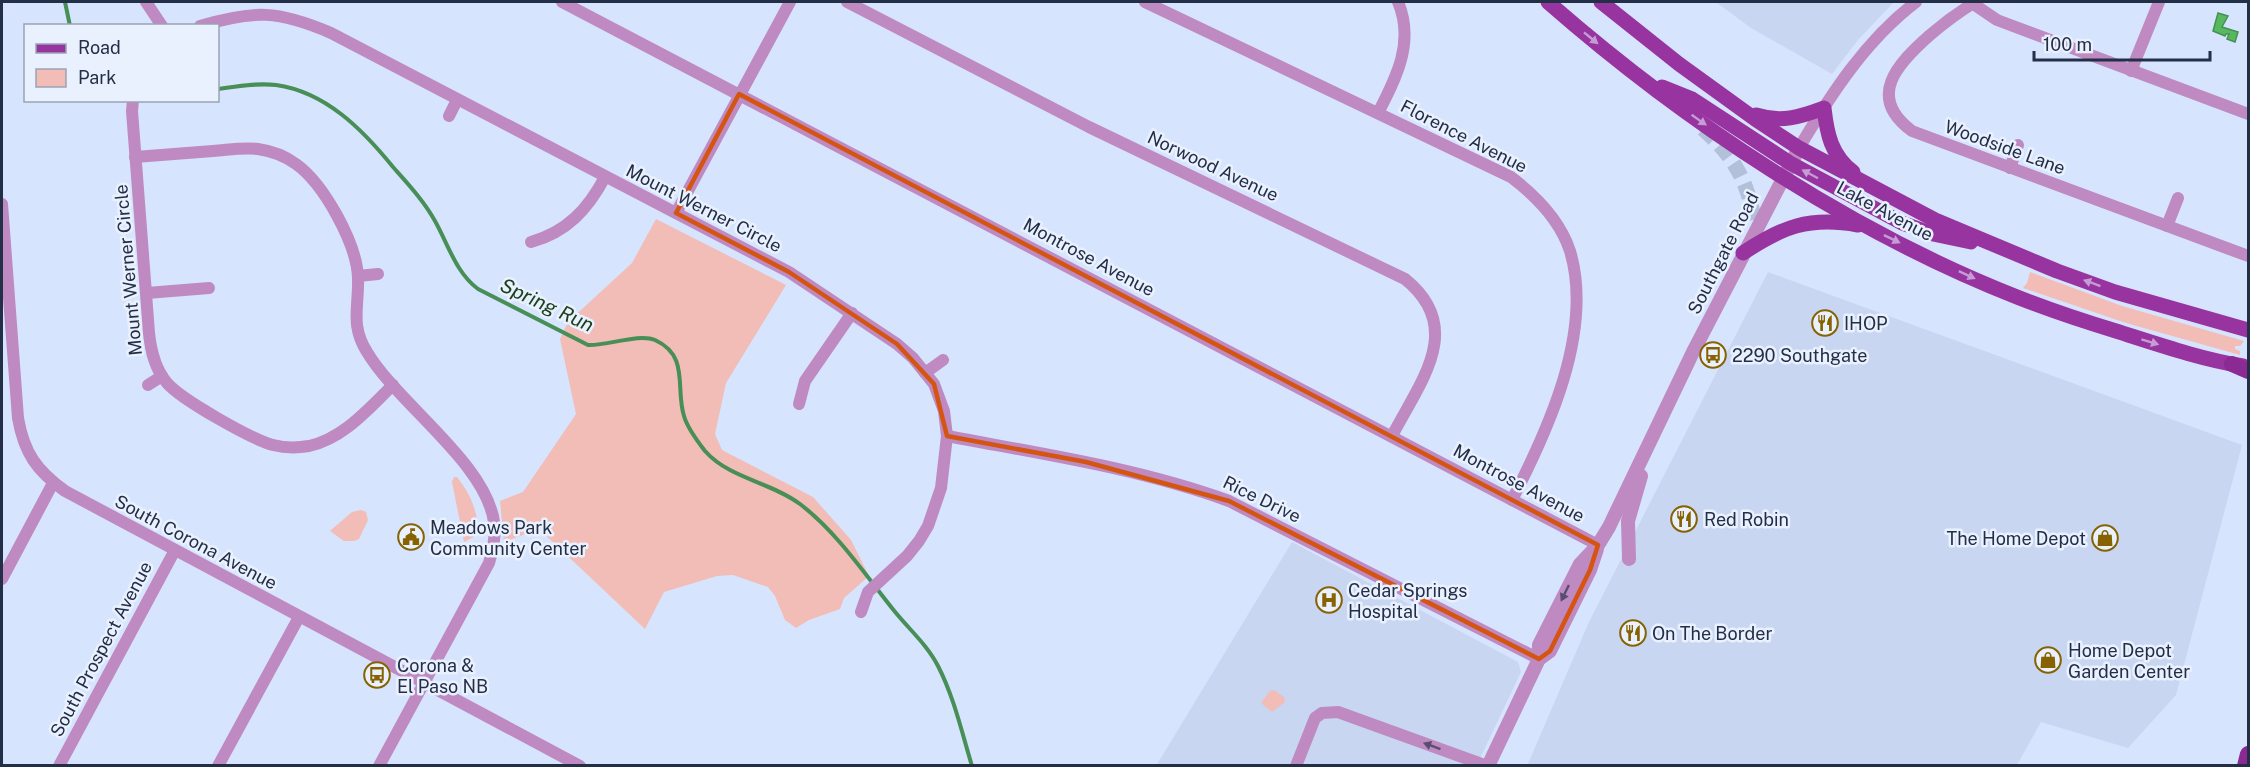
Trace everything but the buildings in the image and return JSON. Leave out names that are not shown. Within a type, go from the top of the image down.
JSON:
[{"type":"highway","points":[[2245,765],[2248,754]]},
{"type":"main road","name":"Lake Avenue","points":[[1548,2],[1678,106],[1786,169],[1870,228],[2017,297],[2154,343],[2243,367]]},
{"type":"main road","name":"Lake Avenue","points":[[1601,2],[1679,64],[1798,148],[1935,220],[2000,248],[2115,292],[2248,330]]},
{"type":"main road","points":[[1744,111],[1765,118],[1787,120],[1824,108],[1827,132],[1834,152],[1868,185]]},
{"type":"main road","points":[[1786,169],[1902,224],[1933,234],[2000,248]]},
{"type":"main road","points":[[1743,254],[1778,231],[1801,224],[1837,221],[1870,228]]},
{"type":"street","points":[[146,2],[161,24]]},
{"type":"street","name":"Montrose Avenue","points":[[562,2],[1598,545]]},
{"type":"street","points":[[676,213],[790,2]]},
{"type":"street","name":"Norwood Avenue","points":[[847,2],[1089,127],[1406,279],[1417,288],[1429,304],[1436,322],[1436,336],[1429,364],[1392,436]]},
{"type":"street","name":"Florence Avenue","points":[[1145,2],[1511,177],[1545,208],[1569,250],[1576,297],[1569,353],[1557,400],[1547,428],[1512,500]]},
{"type":"street","points":[[1378,113],[1395,81],[1404,52],[1404,23],[1398,2]]},
{"type":"street","name":"Southgate Road","points":[[1487,765],[1539,659],[1550,651],[1590,570],[1598,545],[1786,169],[1824,108],[1869,45],[1916,2]]},
{"type":"street","points":[[1973,2],[1997,20],[2248,114]]},
{"type":"street","name":"Woodside Lane","points":[[1973,2],[1927,38],[1900,64],[1892,76],[1888,97],[1896,116],[1912,131],[2248,256]]},
{"type":"street","points":[[2131,71],[2160,2]]},
{"type":"street","name":"Mount Werner Circle","points":[[207,24],[260,8],[315,26],[789,272],[897,344],[925,373],[944,411],[947,436],[941,488],[928,526],[908,556],[868,592],[861,612]]},
{"type":"street","points":[[449,116],[457,100]]},
{"type":"street","name":"Mount Werner Circle","points":[[133,102],[135,157],[151,347],[153,359],[162,376],[176,392],[260,441],[304,453],[346,429],[393,385]]},
{"type":"street","points":[[2010,168],[2018,145]]},
{"type":"street","points":[[135,157],[244,149],[264,150],[284,157],[306,172],[328,199],[353,253],[358,276],[355,318],[358,333],[369,356],[478,483],[486,497],[494,523],[489,563],[379,765]]},
{"type":"street","points":[[531,242],[542,238],[579,215],[588,206],[605,177]]},
{"type":"street","points":[[2167,226],[2178,198]]},
{"type":"street","name":"South Corona Avenue","points":[[2,204],[4,258],[21,434],[25,447],[34,462],[53,483],[298,617],[580,765]]},
{"type":"street","points":[[358,276],[378,274]]},
{"type":"street","points":[[147,292],[209,288]]},
{"type":"street","points":[[799,404],[806,381],[852,313]]},
{"type":"street","points":[[925,373],[943,360]]},
{"type":"street","points":[[148,385],[162,376]]},
{"type":"street","name":"Rice Drive","points":[[947,436],[1086,462],[1178,484],[1229,501],[1539,659]]},
{"type":"street","points":[[1629,559],[1628,521],[1650,444]]},
{"type":"street","points":[[2,579],[53,483]]},
{"type":"street","name":"South Prospect Avenue","points":[[59,765],[175,550]]},
{"type":"street","points":[[218,765],[298,617]]},
{"type":"street","points":[[1296,765],[1315,718],[1329,711],[1338,712],[1487,765]]},
{"type":"highlighted area","points":[[739,94],[1598,545],[1590,570],[1550,651],[1539,659],[1229,501],[1086,462],[947,436],[934,384],[897,344],[789,272],[676,213]]},
{"type":"shaded area","points":[[1716,2],[1894,2],[1858,40],[1832,74],[1751,28]]},
{"type":"shaded area","points":[[2218,13],[2228,16],[2222,27],[2238,32],[2235,42],[2227,39],[2229,34],[2225,36],[2213,31]]},
{"type":"shaded area","points":[[1768,272],[2242,445],[2176,695],[2128,748],[2041,722],[2017,765],[1527,766],[1589,622]]},
{"type":"shaded area","name":"Cedar Springs Hospital","points":[[1292,542],[1518,662],[1521,672],[1477,765],[1156,766]]},
{"type":"green space","points":[[656,219],[786,285],[726,383],[715,434],[722,450],[813,497],[851,540],[869,576],[844,598],[840,609],[809,620],[796,628],[785,620],[775,596],[768,587],[733,575],[717,576],[664,592],[645,629],[539,529],[504,542],[500,501],[523,492],[576,414],[560,339],[568,322],[632,263]]},
{"type":"green space","points":[[2030,272],[2122,306],[2244,341],[2240,346],[2235,346],[2235,349],[2240,351],[2240,355],[2126,323],[2023,288]]},
{"type":"green space","points":[[454,477],[457,477],[470,497],[478,525],[479,534],[464,542],[452,482]]},
{"type":"green space","points":[[361,510],[366,512],[368,520],[359,539],[344,541],[330,531],[352,512]]},
{"type":"green space","points":[[1274,690],[1284,697],[1285,702],[1272,712],[1261,703],[1270,691]]},
{"type":"waterway","name":"Spring Run","points":[[65,2],[70,24]]},
{"type":"waterway","name":"Spring Run","points":[[219,89],[276,85],[311,96],[342,115],[369,140],[421,200],[435,221],[458,267],[478,289],[588,345],[648,338],[666,347],[677,364],[685,420],[705,451],[726,468],[776,490],[814,515],[839,541],[929,652],[949,690],[972,766]]},
{"type":"tunnel","points":[[1703,129],[1715,140],[1739,173],[1749,197],[1756,228]]},
{"type":"place","name":"IHOP","points":[[1825,323]]},
{"type":"place","name":"2290 Southgate","points":[[1713,355]]},
{"type":"place","name":"Red Robin","points":[[1684,519]]},
{"type":"place","name":"Meadows Park Community Center","points":[[411,537]]},
{"type":"place","name":"The Home Depot","points":[[2105,538]]},
{"type":"place","name":"Cedar Springs Hospital","points":[[1329,600]]},
{"type":"place","name":"On The Border","points":[[1633,633]]},
{"type":"place","name":"Home Depot Garden Center","points":[[2048,660]]},
{"type":"place","name":"Corona & El Paso NB","points":[[377,675]]}]
